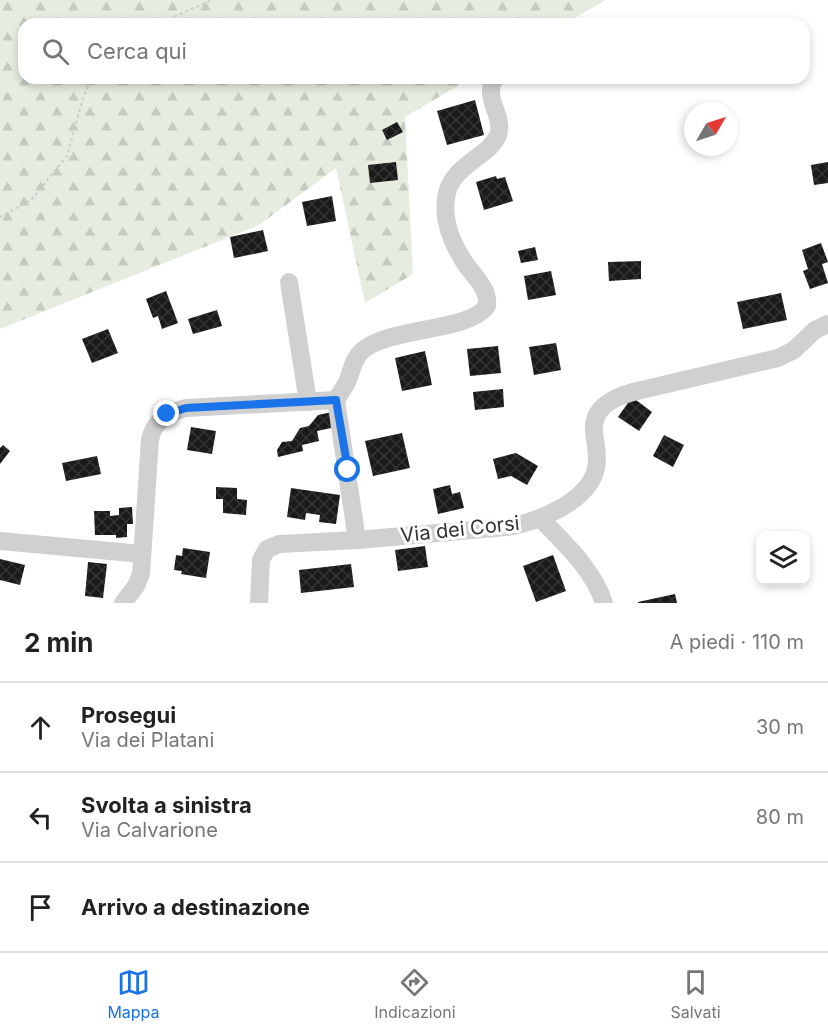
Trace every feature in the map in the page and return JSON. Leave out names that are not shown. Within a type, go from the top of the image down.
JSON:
[{"type":"street","points":[[357,540],[336,400],[348,380],[356,358],[371,345],[461,321],[480,314],[487,306],[484,290],[454,243],[447,225],[446,210],[451,181],[460,170],[492,144],[498,134],[498,124],[490,96],[492,84]]},
{"type":"street","points":[[289,282],[308,402]]},
{"type":"street","name":"Via dei Corsi","points":[[259,603],[261,560],[267,549],[283,543],[357,540],[507,527],[540,518],[557,510],[578,496],[592,479],[597,462],[595,420],[599,412],[612,399],[778,358],[799,347],[815,330],[828,324]]},
{"type":"street","points":[[123,603],[139,581],[150,440],[152,430],[161,419],[172,411],[186,408],[336,400]]},
{"type":"street","points":[[540,518],[583,565],[599,589],[604,603]]},
{"type":"street","points":[[0,541],[142,554]]},
{"type":"path","points":[[172,18],[212,0]]},
{"type":"path","points":[[0,217],[31,200],[67,156],[84,94],[89,84]]},
{"type":"green space","points":[[0,0],[606,0],[574,18],[18,18],[18,84],[461,84],[405,117],[413,274],[365,303],[336,168],[259,225],[0,329]]},
{"type":"building","points":[[475,100],[484,135],[447,145],[437,111]]},
{"type":"building","points":[[397,122],[403,132],[387,140],[382,130]]},
{"type":"building","points":[[396,162],[398,180],[370,183],[368,165]]},
{"type":"building","points":[[828,162],[828,183],[814,185],[811,165]]},
{"type":"building","points":[[496,176],[497,179],[505,177],[513,201],[484,210],[476,182]]},
{"type":"building","points":[[332,196],[336,221],[307,226],[302,202]]},
{"type":"building","points":[[263,230],[268,251],[234,258],[230,237]]},
{"type":"building","points":[[821,243],[828,262],[822,264],[828,283],[810,289],[803,271],[808,269],[802,250]]},
{"type":"building","points":[[535,247],[538,260],[521,263],[518,251]]},
{"type":"building","points":[[641,261],[641,279],[609,281],[608,262]]},
{"type":"building","points":[[551,271],[556,295],[528,300],[524,276]]},
{"type":"building","points":[[166,291],[178,323],[162,329],[158,316],[153,318],[146,299]]},
{"type":"building","points":[[781,293],[787,320],[743,329],[737,302]]},
{"type":"building","points":[[217,310],[222,326],[193,334],[188,319]]},
{"type":"building","points":[[108,329],[118,353],[92,363],[82,339]]},
{"type":"building","points":[[556,343],[561,370],[534,375],[529,347]]},
{"type":"building","points":[[498,346],[501,373],[470,376],[467,349]]},
{"type":"building","points":[[425,351],[432,385],[402,391],[395,358]]},
{"type":"building","points":[[503,389],[504,407],[475,410],[473,392]]},
{"type":"building","points":[[632,397],[652,412],[639,431],[618,417]]},
{"type":"building","points":[[332,412],[336,427],[317,431],[319,441],[302,445],[303,451],[278,457],[277,450],[282,442],[292,441],[300,428],[309,426],[318,415]]},
{"type":"building","points":[[191,427],[216,431],[212,454],[187,450]]},
{"type":"building","points":[[402,433],[410,468],[373,476],[365,441]]},
{"type":"building","points":[[664,435],[684,445],[673,467],[653,456]]},
{"type":"building","points":[[3,445],[10,451],[0,464],[0,448]]},
{"type":"building","points":[[516,453],[538,466],[527,485],[511,476],[498,479],[493,459]]},
{"type":"building","points":[[97,456],[101,474],[66,481],[62,463]]},
{"type":"building","points":[[450,485],[452,494],[460,492],[464,508],[438,514],[433,489]]},
{"type":"building","points":[[216,487],[237,488],[237,499],[247,500],[246,515],[223,513],[223,499],[216,499]]},
{"type":"building","points":[[291,488],[340,495],[336,524],[319,522],[320,515],[306,513],[305,520],[287,517]]},
{"type":"building","points":[[132,507],[133,524],[127,524],[127,537],[95,535],[94,511],[110,511],[110,516],[119,515],[119,508]]},
{"type":"building","points":[[425,546],[428,567],[398,571],[395,550]]},
{"type":"building","points":[[183,548],[210,552],[206,578],[181,574],[182,571],[174,570],[176,555],[182,556]]},
{"type":"building","points":[[553,555],[566,591],[536,602],[523,566]]},
{"type":"building","points":[[0,559],[25,565],[20,585],[0,580]]},
{"type":"building","points":[[88,562],[107,564],[103,598],[85,596]]},
{"type":"building","points":[[351,564],[354,587],[301,593],[299,570]]},
{"type":"building","points":[[675,594],[677,603],[638,603],[638,602]]},
{"type":"route","points":[[167,414],[186,408],[336,400],[348,470]]}]
